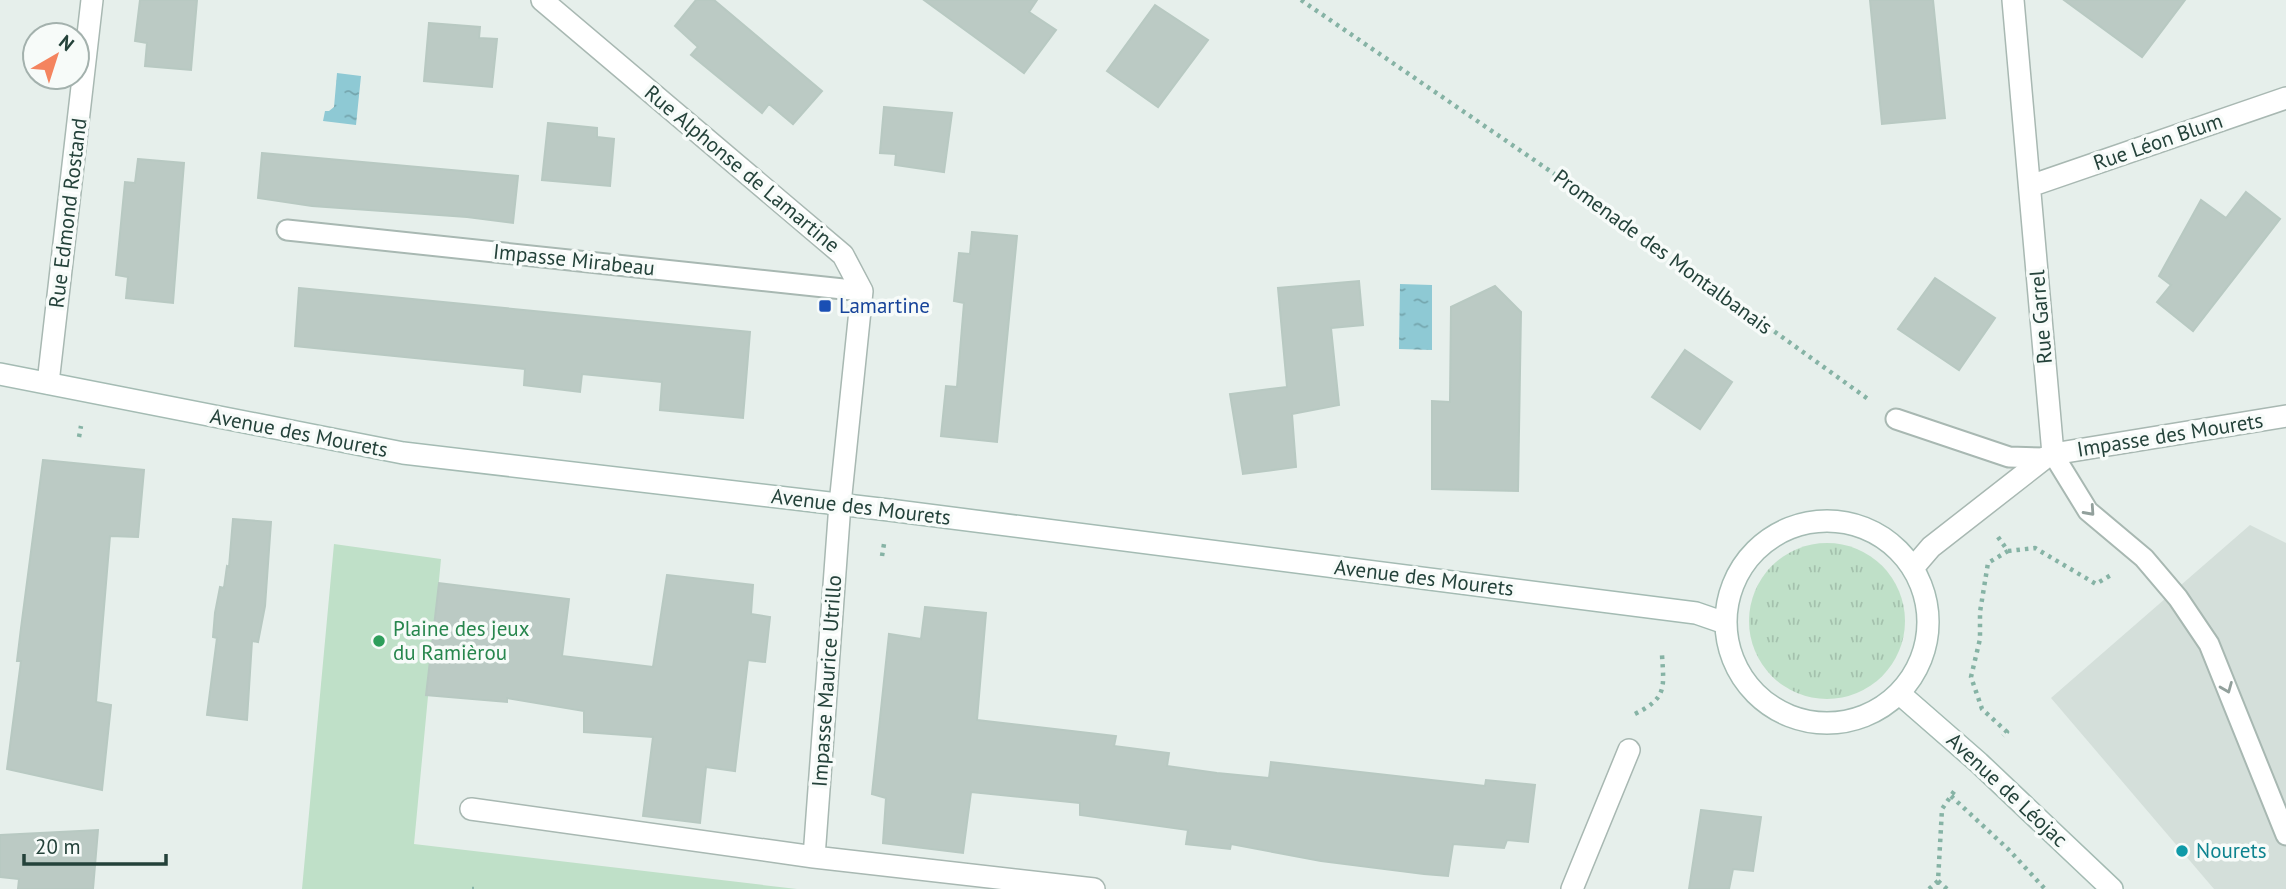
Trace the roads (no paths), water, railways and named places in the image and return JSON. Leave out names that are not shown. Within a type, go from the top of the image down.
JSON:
[{"type":"street","name":"Rue Edmond Rostand","points":[[48,383],[92,0]]},
{"type":"street","name":"Rue Alphonse de Lamartine","points":[[542,0],[843,255],[862,291]]},
{"type":"street","name":"Rue Garrel","points":[[2013,0],[2049,456]]},
{"type":"street","name":"Rue Léon Blum","points":[[2029,186],[2286,98]]},
{"type":"street","points":[[840,504],[862,291]]},
{"type":"street","name":"Avenue des Mourets","points":[[0,374],[403,453],[840,504],[1696,613],[1725,623]]},
{"type":"street","name":"Impasse des Mourets","points":[[2049,456],[2286,416]]},
{"type":"street","points":[[1913,568],[1931,547],[2049,456]]},
{"type":"street","name":"Impasse Maurice Utrillo","points":[[814,858],[840,504]]},
{"type":"street","points":[[1831,520],[1863,527],[1892,543],[1913,568],[1927,599],[1929,633],[1919,666],[1900,694],[1876,712],[1848,722],[1818,724],[1789,717],[1763,701],[1742,679],[1730,652],[1725,623],[1730,590],[1745,561],[1769,538],[1798,524],[1831,520]]},
{"type":"street","name":"Avenue de Léojac","points":[[1900,694],[1979,763],[2112,889]]},
{"type":"street","points":[[1572,889],[1629,750]]},
{"type":"street","points":[[471,809],[814,858],[1094,889]]},
{"type":"lane","name":"Impasse Mirabeau","points":[[286,230],[862,291]]},
{"type":"lane","points":[[1896,419],[2009,457],[2049,456],[2088,511],[2144,558],[2178,598],[2209,644],[2286,835]]},
{"type":"water","points":[[337,73],[361,76],[356,125],[323,121],[325,111],[334,107]]},
{"type":"water","points":[[1400,284],[1432,285],[1432,350],[1399,349]]},
{"type":"place","name":"Lamartine","points":[[825,306]]},
{"type":"place","name":"Plaine des jeux du Ramièrou","points":[[379,641]]},
{"type":"place","name":"Nourets","points":[[2182,851]]}]
